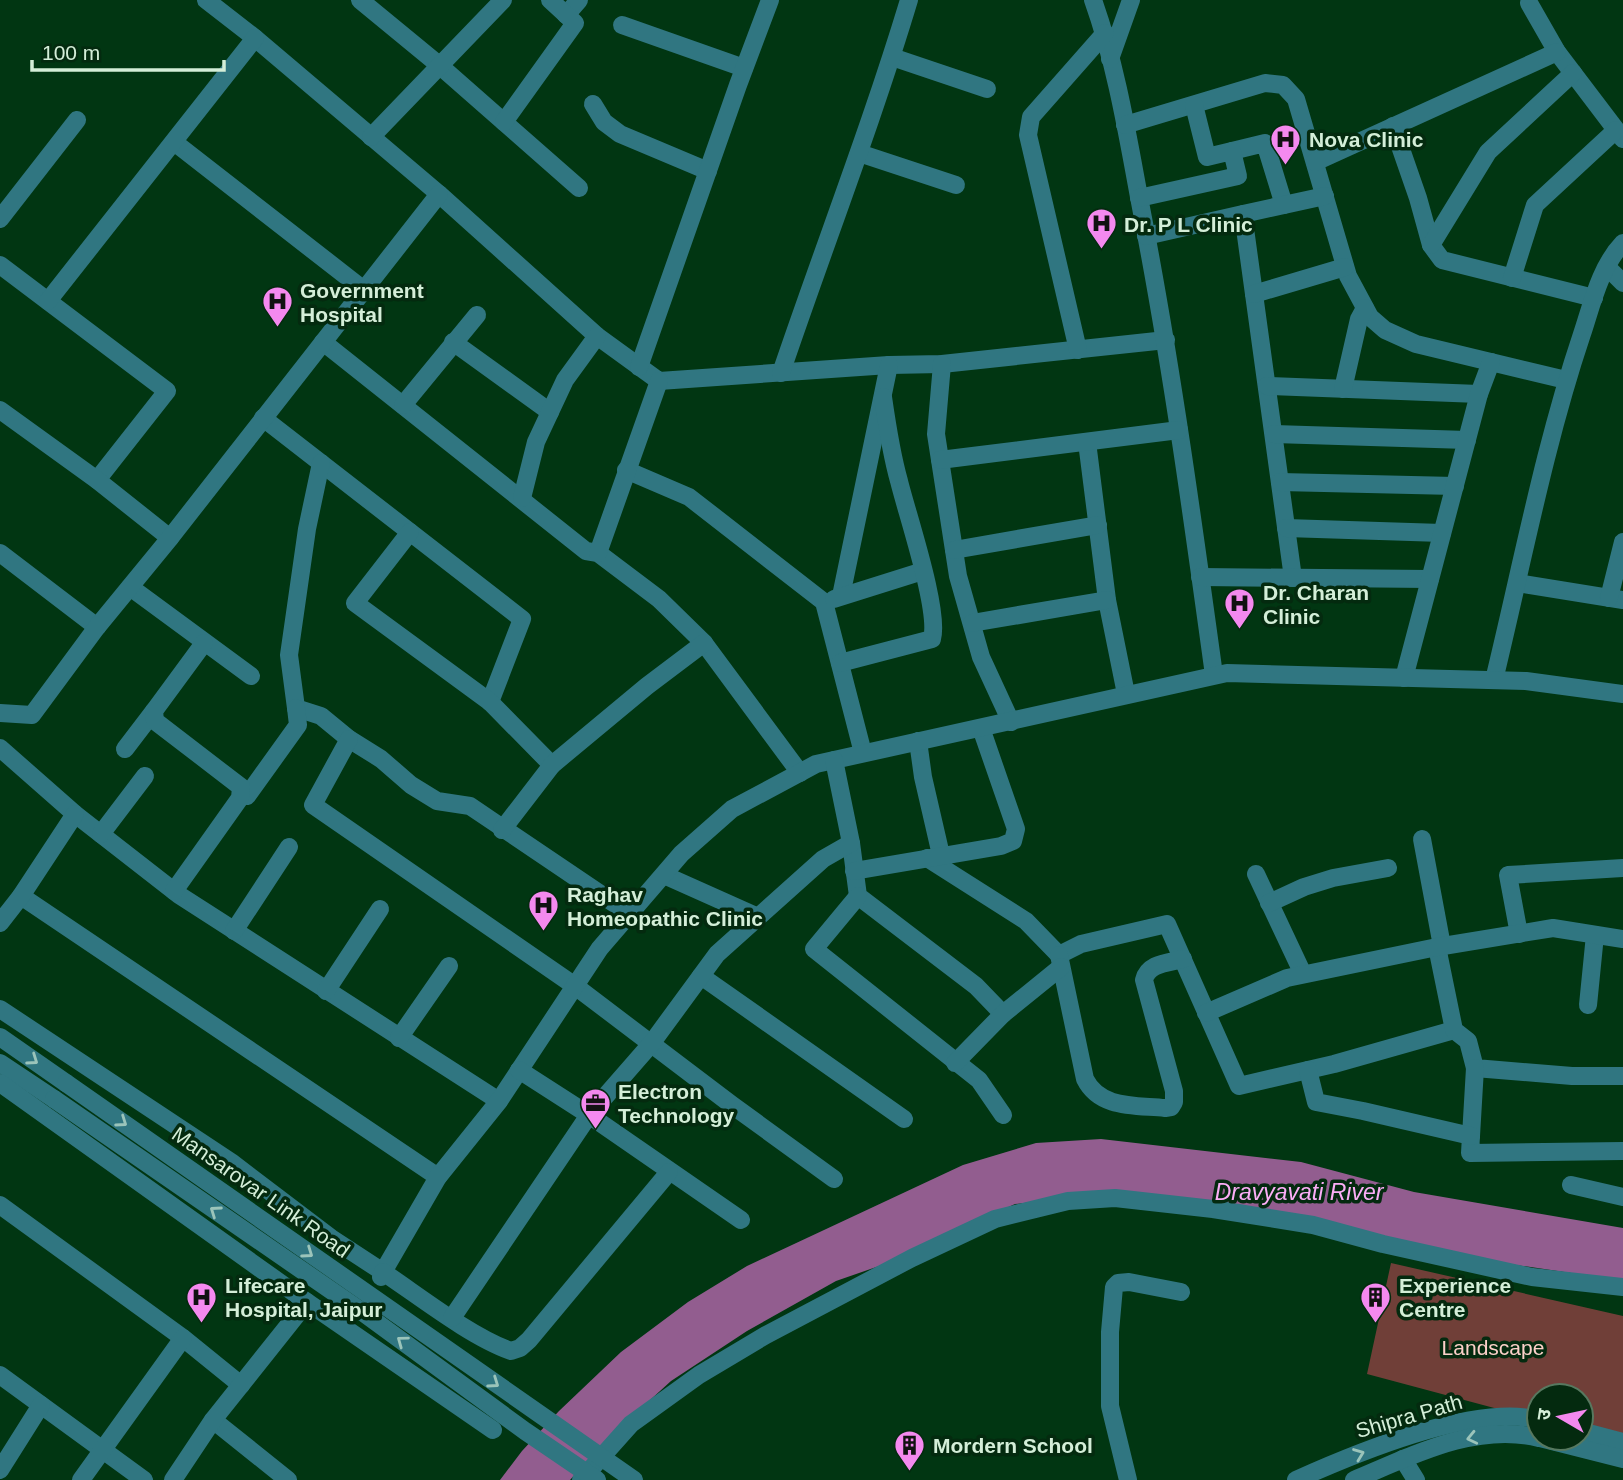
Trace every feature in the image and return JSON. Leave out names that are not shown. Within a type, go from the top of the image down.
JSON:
[{"type":"street","points":[[206,0],[255,38],[439,194],[597,336],[659,381],[942,364],[1167,340]]},
{"type":"street","points":[[360,0],[439,65],[579,188]]},
{"type":"street","points":[[371,138],[503,0]]},
{"type":"street","points":[[504,122],[575,23],[550,0]]},
{"type":"street","points":[[566,15],[579,0]]},
{"type":"street","points":[[639,367],[770,0]]},
{"type":"street","points":[[781,373],[892,57],[909,0]]},
{"type":"street","points":[[1093,0],[1105,33],[1167,340],[1214,675]]},
{"type":"street","points":[[1110,59],[1131,0]]},
{"type":"street","points":[[1512,278],[1535,205],[1619,135],[1557,51],[1529,3]]},
{"type":"street","points":[[622,25],[744,68]]},
{"type":"street","points":[[1078,350],[1028,135],[1031,117],[1105,33]]},
{"type":"street","points":[[48,301],[255,38]]},
{"type":"street","points":[[1315,162],[1557,51]]},
{"type":"street","points":[[892,57],[986,89]]},
{"type":"street","points":[[1431,244],[1488,152],[1573,73]]},
{"type":"street","points":[[1125,125],[1265,83],[1283,85],[1296,99],[1345,267],[1370,317],[1385,330],[1416,344],[1566,380]]},
{"type":"street","points":[[593,104],[604,122],[620,134],[708,171]]},
{"type":"street","points":[[1194,105],[1207,157],[1265,143],[1283,205]]},
{"type":"street","points":[[0,219],[77,120]]},
{"type":"street","points":[[1393,126],[1431,244],[1442,260],[1594,298]]},
{"type":"street","points":[[174,142],[364,290]]},
{"type":"street","points":[[1139,198],[1238,176],[1232,151]]},
{"type":"street","points":[[859,153],[956,185]]},
{"type":"street","points":[[0,713],[32,715],[97,627],[170,538],[439,194]]},
{"type":"street","points":[[1146,236],[1325,196]]},
{"type":"street","points":[[1244,214],[1293,578]]},
{"type":"street","points":[[1494,680],[1566,380],[1594,298],[1613,254],[1623,243]]},
{"type":"street","points":[[0,265],[167,391],[97,480]]},
{"type":"street","points":[[1254,294],[1345,267]]},
{"type":"street","points":[[1607,267],[1623,283]]},
{"type":"street","points":[[1343,389],[1359,319],[1365,308]]},
{"type":"street","points":[[403,405],[477,315]]},
{"type":"street","points":[[522,498],[536,442],[565,380],[597,336]]},
{"type":"street","points":[[323,342],[586,551],[598,552],[659,599],[704,643],[800,773]]},
{"type":"street","points":[[453,342],[550,412]]},
{"type":"street","points":[[1404,678],[1479,394],[1491,362]]},
{"type":"street","points":[[942,364],[936,435],[958,576],[981,657],[1011,722]]},
{"type":"street","points":[[841,596],[883,397],[896,365]]},
{"type":"street","points":[[598,552],[659,381]]},
{"type":"street","points":[[1267,386],[1479,394]]},
{"type":"street","points":[[840,663],[932,639],[934,624],[923,571],[893,460],[883,397]]},
{"type":"street","points":[[0,410],[97,480],[170,538]]},
{"type":"street","points":[[263,418],[522,619],[489,702]]},
{"type":"street","points":[[940,460],[1179,430]]},
{"type":"street","points":[[1273,434],[1467,440]]},
{"type":"street","points":[[1087,442],[1107,600],[1126,694]]},
{"type":"street","points":[[247,796],[298,725],[289,655],[307,528],[321,463]]},
{"type":"street","points":[[626,470],[689,497],[824,602],[863,753]]},
{"type":"street","points":[[1280,482],[1455,486]]},
{"type":"street","points":[[954,550],[1098,525]]},
{"type":"street","points":[[1286,528],[1442,533]]},
{"type":"street","points":[[410,532],[355,603],[489,702],[552,765]]},
{"type":"street","points":[[1517,583],[1616,599],[1623,542]]},
{"type":"street","points":[[0,553],[97,627]]},
{"type":"street","points":[[824,602],[923,571]]},
{"type":"street","points":[[1200,577],[1430,579]]},
{"type":"street","points":[[130,587],[251,676]]},
{"type":"street","points":[[972,623],[1107,600]]},
{"type":"street","points":[[125,749],[204,643]]},
{"type":"street","points":[[502,830],[552,765],[647,686],[704,643]]},
{"type":"street","points":[[346,1325],[345,1313],[372,1278],[382,1275],[438,1177],[499,1101],[600,948],[681,855],[732,809],[816,764],[1227,673],[1526,681],[1623,694]]},
{"type":"street","points":[[296,708],[321,716],[349,739],[381,759],[411,785],[437,801],[470,806],[630,914]]},
{"type":"street","points":[[154,711],[155,721],[241,787],[240,798],[174,891]]},
{"type":"street","points":[[854,870],[1001,846],[1013,841],[1016,834],[981,728]]},
{"type":"street","points":[[349,739],[313,805],[575,986],[834,1179]]},
{"type":"street","points":[[918,741],[934,857],[1026,921],[1060,961],[1085,1079],[1090,1089],[1110,1102],[1165,1108],[1171,1107],[1174,1102],[1174,1091],[1144,979],[1150,967],[1183,959]]},
{"type":"street","points":[[0,748],[75,814],[174,891],[499,1101]]},
{"type":"street","points":[[834,760],[851,844],[858,896],[976,986],[1003,1014]]},
{"type":"street","points":[[102,834],[145,776]]},
{"type":"street","points":[[0,923],[75,814]]},
{"type":"street","points":[[1422,839],[1454,1030],[1468,1041],[1475,1068],[1470,1153],[1623,1151]]},
{"type":"street","points":[[452,1318],[589,1115],[650,1044],[717,954],[823,859],[851,844]]},
{"type":"street","points":[[234,931],[289,848]]},
{"type":"street","points":[[1269,903],[1304,887],[1333,878],[1388,868]]},
{"type":"street","points":[[1519,934],[1508,875],[1623,868]]},
{"type":"street","points":[[1256,874],[1303,974]]},
{"type":"street","points":[[664,875],[758,917]]},
{"type":"street","points":[[21,896],[438,1177]]},
{"type":"street","points":[[858,896],[814,949],[979,1080],[1003,1115]]},
{"type":"street","points":[[326,991],[380,909]]},
{"type":"street","points":[[955,1063],[1003,1014],[1081,944],[1167,924],[1239,1086],[1454,1030]]},
{"type":"street","points":[[1206,1013],[1287,978],[1440,947],[1553,928],[1623,939]]},
{"type":"street","points":[[1588,1005],[1595,935]]},
{"type":"street","points":[[400,1038],[449,966]]},
{"type":"street","points":[[701,976],[904,1119]]},
{"type":"street","points":[[0,1009],[231,1162],[382,1275],[500,1347],[511,1351],[520,1348],[669,1172]]},
{"type":"street","name":"Mansarovar Link Road","points":[[0,1037],[634,1480]]},
{"type":"street","name":"Mansarovar Link Road","points":[[0,1063],[361,1311],[597,1480]]},
{"type":"street","points":[[1475,1068],[1572,1076],[1623,1076]]},
{"type":"street","points":[[519,1070],[741,1220]]},
{"type":"street","points":[[1307,1070],[1316,1102],[1471,1136]]},
{"type":"street","points":[[0,1083],[307,1302],[346,1325],[493,1430]]},
{"type":"street","points":[[1571,1185],[1623,1197]]},
{"type":"street","points":[[581,1480],[631,1424],[699,1375],[766,1335],[912,1258],[995,1219],[1068,1201],[1115,1198],[1213,1209],[1313,1225],[1383,1244],[1532,1277],[1623,1287]]},
{"type":"street","points":[[0,1205],[183,1338],[241,1385]]},
{"type":"street","points":[[1128,1480],[1110,1406],[1110,1332],[1114,1287],[1118,1283],[1129,1282],[1181,1292]]},
{"type":"street","points":[[173,1480],[213,1420],[307,1302]]},
{"type":"street","points":[[81,1480],[183,1338]]},
{"type":"street","points":[[0,1375],[144,1480]]},
{"type":"street","points":[[0,1470],[41,1405]]},
{"type":"street","name":"Shipra Path","points":[[1296,1480],[1398,1439],[1508,1415],[1525,1418]]},
{"type":"street","points":[[213,1420],[288,1480]]},
{"type":"street","name":"Shipra Path","points":[[1354,1480],[1441,1445],[1483,1435],[1507,1433],[1525,1436]]},
{"type":"street","points":[[1595,1435],[1623,1442]]},
{"type":"street","name":"Shipra Path","points":[[1595,1452],[1623,1459]]},
{"type":"street","points":[[1403,1459],[1416,1480]]},
{"type":"green space","name":"Landscape","points":[[1391,1263],[1623,1316],[1623,1442],[1595,1435],[1595,1382],[1525,1382],[1525,1416],[1367,1374]]},
{"type":"water","name":"Dravyavati River","points":[[1101,1139],[1301,1162],[1414,1192],[1623,1228],[1623,1285],[1585,1275],[1434,1253],[1090,1195],[1015,1204],[882,1265],[836,1281],[747,1331],[671,1381],[605,1441],[570,1480],[500,1480],[522,1451],[559,1411],[621,1352],[688,1302],[747,1266],[963,1165],[1036,1143]]},
{"type":"place","name":"Nova Clinic","points":[[1286,166]]},
{"type":"place","name":"Dr. P L Clinic","points":[[1101,251]]},
{"type":"place","name":"Government Hospital","points":[[277,329]]},
{"type":"place","name":"Dr. Charan Clinic","points":[[1240,631]]},
{"type":"place","name":"Raghav Homeopathic Clinic","points":[[544,933]]},
{"type":"place","name":"Electron Technology","points":[[595,1130]]},
{"type":"place","name":"Lifecare Hospital, Jaipur","points":[[202,1324]]},
{"type":"place","name":"Experience Centre","points":[[1376,1324]]},
{"type":"place","name":"Mordern School","points":[[910,1472]]}]
